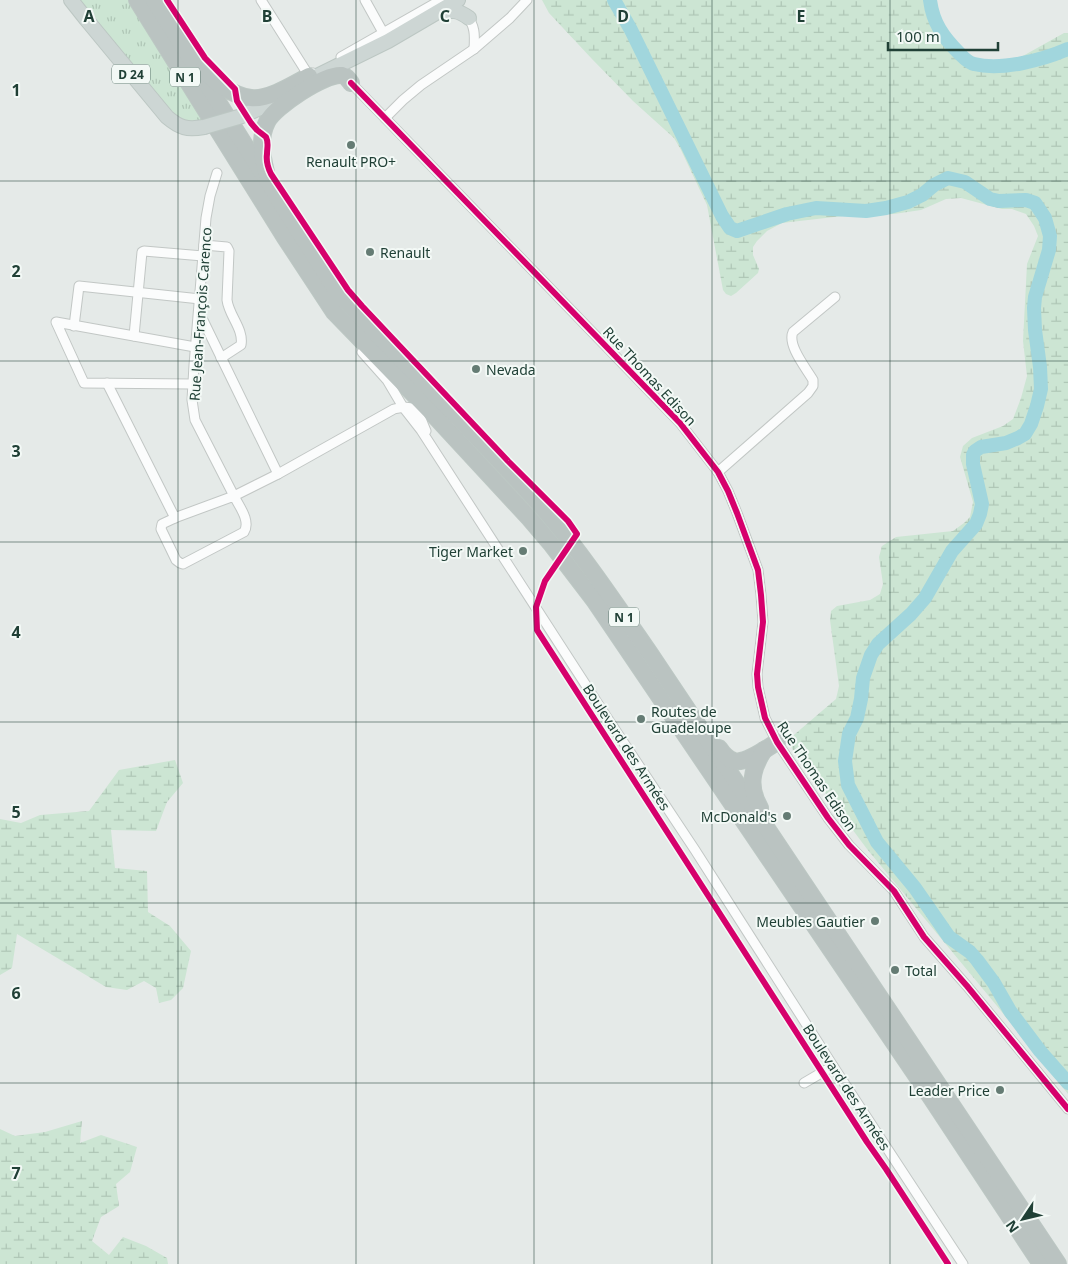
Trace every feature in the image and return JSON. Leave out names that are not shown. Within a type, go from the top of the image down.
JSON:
[{"type":"highway","name":"N 1","points":[[137,0],[284,236],[334,312],[493,479],[540,531],[572,571],[963,1122],[1058,1264]]},
{"type":"highway","name":"N 1","points":[[155,0],[335,289],[542,507],[584,560],[653,658],[798,875],[809,904],[924,1087],[1042,1264]]},
{"type":"highway","points":[[155,0],[174,24],[205,72],[222,86],[236,94],[251,98],[262,97],[309,76]]},
{"type":"highway","points":[[268,182],[262,156],[262,146],[267,122],[274,113],[292,98],[315,84],[334,76],[341,75],[351,82]]},
{"type":"highway","points":[[653,658],[669,675],[722,754],[734,761],[742,761],[770,746]]},
{"type":"highway","points":[[770,746],[756,762],[752,784],[754,797],[798,875]]},
{"type":"highway","points":[[809,904],[873,968]]},
{"type":"highway","points":[[809,904],[852,991],[853,1000]]},
{"type":"highway","points":[[912,1021],[914,1036],[946,1086],[963,1122]]},
{"type":"highway","points":[[879,1040],[924,1087]]},
{"type":"main road","name":"D 24","points":[[72,0],[168,117],[177,125],[190,128],[204,127],[242,116],[260,108],[440,6],[458,0]]},
{"type":"main road","points":[[440,6],[464,14],[469,18]]},
{"type":"street","points":[[261,0],[309,76]]},
{"type":"street","points":[[365,0],[386,37]]},
{"type":"street","points":[[458,0],[474,27],[474,49]]},
{"type":"street","points":[[385,118],[421,85],[474,49],[522,7],[527,0]]},
{"type":"street","name":"D 24","points":[[309,76],[386,37]]},
{"type":"street","name":"Rue Thomas Edison","points":[[351,82],[680,424],[718,472],[734,506],[758,570],[762,595],[763,622],[757,674],[758,688],[770,746],[849,846],[894,891],[924,937],[1068,1108]]},
{"type":"street","name":"Rue Jean-François Carenco","points":[[175,518],[162,524],[161,529],[176,560],[180,564],[244,532],[247,524],[195,420],[192,400],[206,218],[217,173]]},
{"type":"street","name":"Boulevard des Armées","points":[[284,236],[311,290],[331,319],[388,380],[403,407],[421,430],[695,850],[832,1066],[963,1264]]},
{"type":"street","points":[[204,245],[227,247],[229,251],[228,307],[242,338],[241,345],[221,358]]},
{"type":"street","points":[[134,336],[142,252],[202,256]]},
{"type":"street","points":[[74,326],[79,286],[200,299]]},
{"type":"street","points":[[718,472],[808,393],[813,386],[813,380],[792,345],[791,337],[793,332],[835,297]]},
{"type":"street","points":[[199,311],[278,474]]},
{"type":"street","points":[[192,384],[84,383],[56,322],[195,347]]},
{"type":"street","points":[[107,383],[175,518],[234,496],[394,410],[403,407]]},
{"type":"street","points":[[804,1083],[832,1066]]},
{"type":"green space","points":[[78,0],[132,0],[208,121],[192,122],[177,117]]},
{"type":"green space","points":[[542,0],[936,0],[937,10],[945,27],[958,44],[980,61],[1000,61],[1021,57],[1064,33],[1068,33],[1068,1094],[867,849],[793,750],[788,740],[836,699],[839,686],[830,620],[831,611],[837,606],[870,600],[880,594],[883,584],[879,557],[882,546],[896,537],[953,531],[970,517],[973,502],[960,457],[963,446],[972,438],[1003,426],[1013,419],[1027,376],[1023,341],[1027,264],[1038,236],[1034,226],[1026,214],[1012,209],[1002,209],[961,198],[946,199],[921,210],[894,214],[843,216],[782,223],[767,231],[753,247],[753,255],[759,269],[758,273],[736,293],[731,296],[726,294],[723,290],[707,205],[674,138],[633,101],[592,59],[549,13]]},
{"type":"green space","points":[[175,760],[183,783],[167,802],[156,831],[111,830],[115,868],[147,871],[148,912],[170,926],[191,951],[183,988],[171,1000],[159,1003],[156,988],[144,981],[127,990],[106,987],[17,934],[12,968],[0,975],[0,819],[21,823],[40,815],[89,811],[119,770]]},
{"type":"green space","points":[[82,1121],[80,1143],[101,1135],[137,1147],[130,1172],[116,1184],[119,1206],[101,1217],[92,1241],[109,1255],[123,1237],[146,1246],[167,1258],[168,1264],[0,1264],[0,1129],[15,1136],[45,1132]]},
{"type":"waterway","points":[[614,0],[631,30],[722,216],[730,228],[737,231],[787,214],[816,208],[866,211],[886,208],[908,202],[948,178],[965,182],[990,199],[999,201],[1026,200],[1035,203],[1045,218],[1050,236],[1049,250],[1035,297],[1034,308],[1041,389],[1031,424],[1025,434],[1018,438],[1006,443],[981,447],[975,451],[973,464],[982,504],[976,524],[952,551],[925,598],[911,614],[878,644],[871,655],[863,678],[857,718],[849,734],[845,761],[848,785],[877,842],[915,888],[949,937],[970,952],[977,960],[994,983],[1010,1011],[1040,1051],[1068,1083]]},
{"type":"waterway","points":[[930,0],[936,23],[953,47],[972,63],[985,66],[1009,65],[1047,57],[1068,49]]},
{"type":"cycle path","points":[[167,0],[205,58],[235,89],[237,101],[251,123],[266,137],[268,143],[267,162],[271,174],[348,290],[508,461],[568,521],[577,534],[545,581],[536,607],[537,630],[867,1142],[948,1264]]},
{"type":"cycle path","points":[[351,83],[680,423],[718,472],[737,513],[758,570],[763,622],[757,674],[758,687],[765,718],[777,742],[828,818],[849,845],[894,891],[924,937],[967,986],[1068,1109]]},
{"type":"place","name":"Renault PRO+","points":[[351,145]]},
{"type":"place","name":"Renault","points":[[370,252]]},
{"type":"place","name":"Nevada","points":[[476,369]]},
{"type":"place","name":"Tiger Market","points":[[523,551]]},
{"type":"place","name":"Routes de Guadeloupe","points":[[641,719]]},
{"type":"place","name":"McDonald's","points":[[787,816]]},
{"type":"place","name":"Meubles Gautier","points":[[875,921]]},
{"type":"place","name":"Total","points":[[895,970]]},
{"type":"place","name":"Leader Price","points":[[1000,1090]]}]
